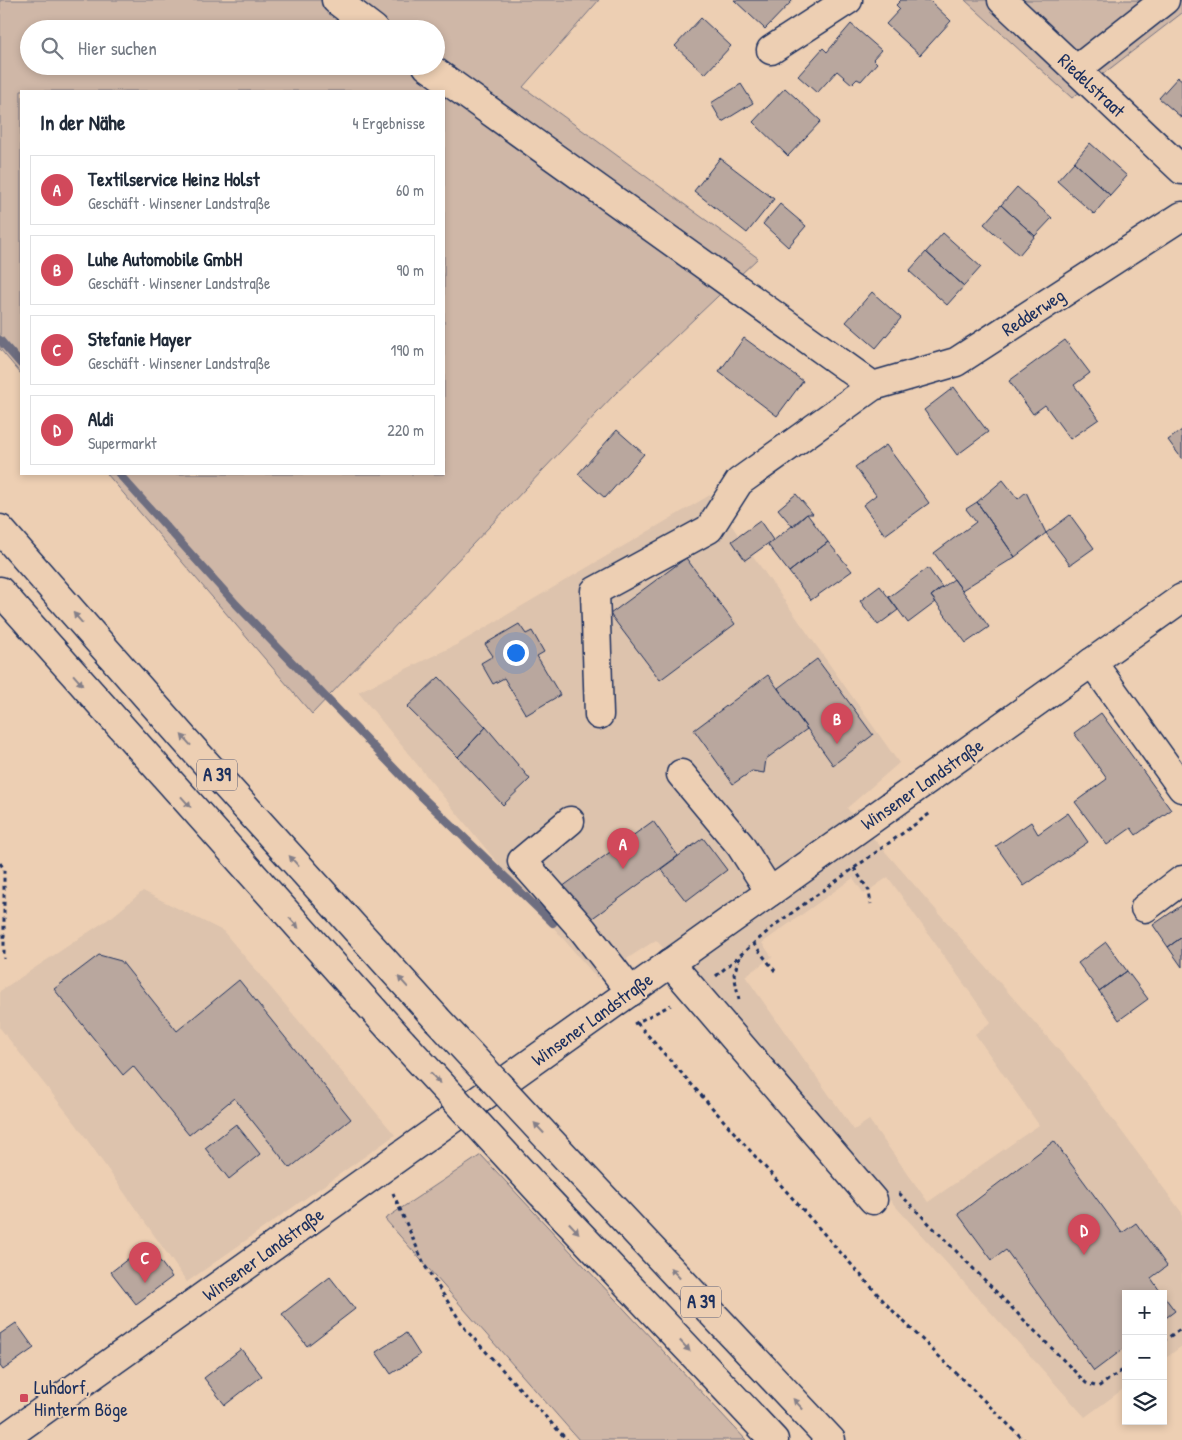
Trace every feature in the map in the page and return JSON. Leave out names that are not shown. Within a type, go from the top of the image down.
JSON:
[{"type":"main road","points":[[336,0],[362,20]]},
{"type":"main road","points":[[771,50],[848,0]]},
{"type":"main road","name":"Riedelstraat","points":[[1002,0],[1182,170]]},
{"type":"main road","points":[[1076,70],[1165,0]]},
{"type":"main road","points":[[440,75],[873,386]]},
{"type":"main road","name":"Redderweg","points":[[600,715],[595,591],[709,529],[739,482],[873,386],[956,362],[1182,216]]},
{"type":"main road","name":"A 39","points":[[0,529],[185,740],[436,1018],[831,1440]]},
{"type":"main road","name":"A 39","points":[[0,591],[402,1042],[540,1192],[774,1440]]},
{"type":"main road","name":"Winsener Landstraße","points":[[2,1440],[1182,598]]},
{"type":"main road","points":[[1092,662],[1182,788]]},
{"type":"main road","points":[[682,774],[740,846],[770,892]]},
{"type":"main road","points":[[570,821],[522,861],[583,930],[624,997]]},
{"type":"main road","points":[[1145,908],[1182,880]]},
{"type":"main road","points":[[670,963],[882,1193]]},
{"type":"path","points":[[0,863],[4,869],[4,959]]},
{"type":"path","points":[[854,868],[869,891],[870,904]]},
{"type":"path","points":[[754,944],[775,971]]},
{"type":"path","points":[[740,955],[734,974],[737,996],[742,1005]]},
{"type":"path","points":[[624,997],[889,1307],[1024,1440]]},
{"type":"path","points":[[377,1173],[394,1194],[425,1266],[466,1330],[567,1440]]},
{"type":"path","points":[[882,1193],[1086,1383],[1098,1387],[1122,1371]]},
{"type":"path","points":[[1167,1338],[1182,1328]]},
{"type":"shaded area","points":[[0,0],[599,0],[523,87],[758,258],[615,394],[312,714],[108,475],[445,475],[445,90],[20,90],[20,373],[0,349]]},
{"type":"shaded area","points":[[965,0],[1182,0],[1182,13],[1072,98]]},
{"type":"shaded area","points":[[710,495],[899,763],[847,808],[1077,1071],[1182,1213],[1182,1346],[1167,1357],[1167,1290],[1160,1290],[1151,1278],[1167,1266],[1136,1223],[1122,1233],[1054,1141],[958,1214],[992,1260],[1006,1250],[1094,1370],[1122,1350],[1122,1390],[1085,1417],[656,940],[597,978],[491,855],[358,692],[456,645]],"holes":[[[888,877],[991,1022],[975,1034],[1039,1125],[928,1202],[869,1120],[854,1130],[745,976],[772,957],[762,943],[853,878],[864,894]]]},
{"type":"shaded area","points":[[143,891],[223,931],[395,1135],[187,1282],[76,1124],[0,1028],[0,991],[113,916]]},
{"type":"shaded area","points":[[481,1155],[746,1440],[579,1440],[385,1219]]},
{"type":"building","points":[[734,0],[793,0],[765,29]]},
{"type":"building","points":[[901,0],[929,0],[951,21],[920,55],[886,24],[900,9],[896,5]]},
{"type":"building","points":[[701,18],[731,46],[705,74],[675,46]]},
{"type":"building","points":[[851,24],[881,50],[873,59],[877,63],[861,81],[857,79],[852,84],[837,71],[817,93],[798,76],[823,48],[827,52]]},
{"type":"building","points":[[1178,77],[1182,80],[1182,118],[1159,98]]},
{"type":"building","points":[[741,84],[753,103],[722,122],[711,103]]},
{"type":"building","points":[[785,88],[821,121],[788,156],[753,122]]},
{"type":"building","points":[[1090,143],[1127,176],[1110,195],[1074,162]]},
{"type":"building","points":[[720,158],[774,199],[747,233],[694,191]]},
{"type":"building","points":[[1074,162],[1110,195],[1094,214],[1057,181]]},
{"type":"building","points":[[1017,187],[1052,218],[1035,236],[1001,205]]},
{"type":"building","points":[[780,204],[806,226],[788,247],[763,224]]},
{"type":"building","points":[[1001,205],[1035,236],[1019,255],[984,224]]},
{"type":"building","points":[[943,233],[981,267],[964,286],[926,252]]},
{"type":"building","points":[[926,252],[964,286],[947,305],[909,271]]},
{"type":"building","points":[[872,292],[901,318],[876,348],[846,322]]},
{"type":"building","points":[[744,338],[803,381],[777,416],[719,372]]},
{"type":"building","points":[[1065,340],[1090,373],[1074,385],[1099,419],[1070,439],[1045,405],[1033,414],[1009,381]]},
{"type":"building","points":[[954,387],[988,432],[957,455],[924,410]]},
{"type":"building","points":[[617,430],[644,454],[605,498],[578,474]]},
{"type":"building","points":[[1182,430],[1182,459],[1168,440]]},
{"type":"building","points":[[886,445],[929,503],[885,535],[863,505],[876,495],[855,467]]},
{"type":"building","points":[[1003,480],[1018,499],[1026,492],[1046,533],[1015,557],[977,502]]},
{"type":"building","points":[[796,494],[813,514],[807,514],[793,527],[778,509]]},
{"type":"building","points":[[977,502],[1015,557],[962,590],[934,553],[976,522],[966,509]]},
{"type":"building","points":[[807,514],[828,542],[789,572],[768,545]]},
{"type":"building","points":[[1070,515],[1094,548],[1070,565],[1046,533]]},
{"type":"building","points":[[760,521],[773,540],[745,560],[732,541]]},
{"type":"building","points":[[828,542],[852,571],[811,600],[789,572]]},
{"type":"building","points":[[686,558],[735,624],[660,680],[610,614]]},
{"type":"building","points":[[928,568],[942,587],[931,596],[936,602],[908,623],[889,597]]},
{"type":"building","points":[[954,579],[989,627],[966,643],[931,596]]},
{"type":"building","points":[[880,586],[898,610],[878,625],[860,601]]},
{"type":"building","points":[[519,624],[526,634],[532,631],[544,652],[537,656],[560,695],[526,715],[504,678],[493,684],[481,663],[493,656],[485,644]]},
{"type":"building","points":[[817,659],[873,735],[833,765],[778,688]]},
{"type":"building","points":[[768,675],[807,729],[766,759],[764,773],[752,771],[733,784],[694,730]]},
{"type":"building","points":[[439,677],[486,727],[458,757],[407,707]]},
{"type":"building","points":[[1101,713],[1171,810],[1136,835],[1131,828],[1107,845],[1075,802],[1107,779],[1074,733]]},
{"type":"building","points":[[486,727],[530,779],[503,805],[458,757]]},
{"type":"building","points":[[1068,813],[1088,842],[1024,886],[996,846],[1031,822],[1038,834]]},
{"type":"building","points":[[653,821],[678,856],[587,922],[562,887]]},
{"type":"building","points":[[703,838],[727,870],[686,901],[661,869]]},
{"type":"building","points":[[1182,905],[1182,937],[1168,947],[1153,925]]},
{"type":"building","points":[[1182,937],[1182,967],[1168,947]]},
{"type":"building","points":[[1106,942],[1127,971],[1099,991],[1078,963]]},
{"type":"building","points":[[99,955],[121,961],[177,1031],[239,980],[351,1119],[290,1168],[234,1098],[189,1135],[133,1066],[123,1075],[54,989]]},
{"type":"building","points":[[1127,971],[1148,999],[1119,1020],[1099,991]]},
{"type":"building","points":[[236,1124],[260,1154],[229,1179],[205,1148]]},
{"type":"building","points":[[1054,1141],[1122,1233],[1136,1223],[1167,1266],[1151,1278],[1159,1290],[1122,1290],[1122,1350],[1094,1371],[1006,1250],[992,1260],[958,1214]]},
{"type":"building","points":[[147,1244],[172,1277],[136,1304],[111,1272]]},
{"type":"building","points":[[330,1277],[355,1309],[307,1346],[282,1314]]},
{"type":"building","points":[[1167,1300],[1175,1311],[1167,1317]]},
{"type":"building","points":[[16,1323],[34,1348],[3,1370],[0,1366],[0,1334]]},
{"type":"building","points":[[406,1333],[420,1355],[391,1374],[376,1352]]},
{"type":"building","points":[[241,1349],[262,1376],[225,1405],[204,1378]]},
{"type":"waterway","points":[[0,340],[20,363]]},
{"type":"waterway","points":[[120,475],[235,603],[419,794],[553,923]]},
{"type":"place","name":"Luhe Automobile GmbH","points":[[837,744]]},
{"type":"place","name":"Textilservice Heinz Holst","points":[[623,869]]},
{"type":"place","name":"Aldi","points":[[1084,1255]]},
{"type":"place","name":"Stefanie Mayer","points":[[145,1283]]},
{"type":"place","name":"Luhdorf, Hinterm Böge","points":[[24,1398]]}]
